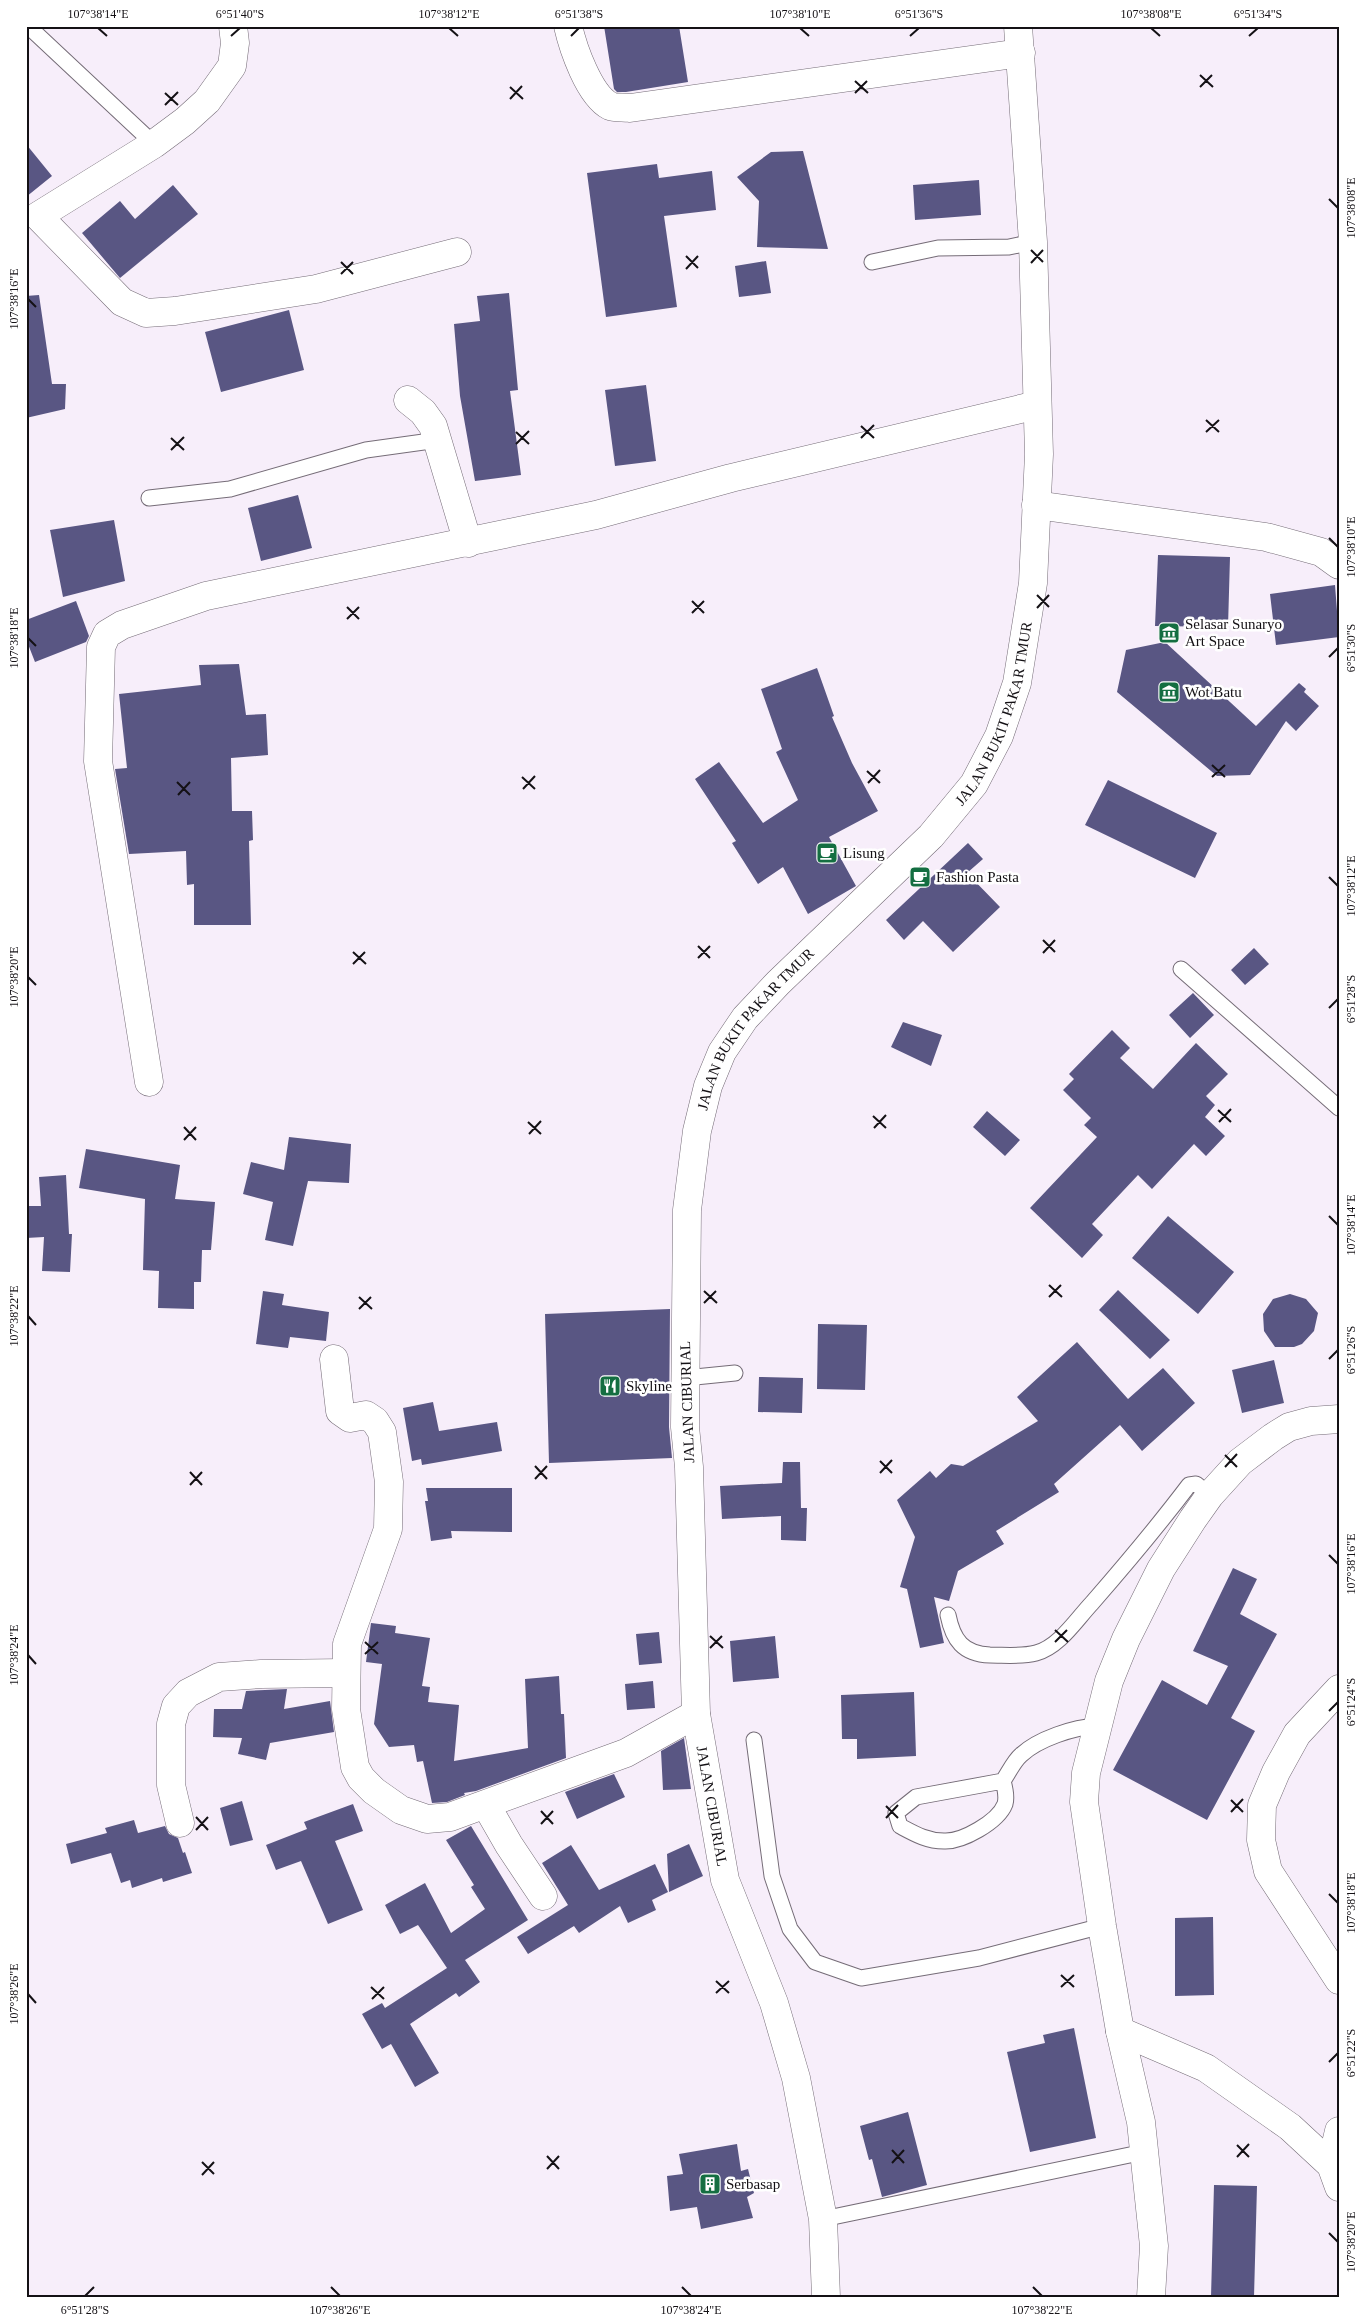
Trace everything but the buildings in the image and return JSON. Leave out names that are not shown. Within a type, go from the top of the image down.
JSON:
[{"type":"street","points":[[233,26],[232,66],[207,101],[185,121],[154,144],[32,220],[122,302],[146,313],[175,311],[316,289],[457,252]]},
{"type":"street","points":[[568,26],[579,60],[596,93],[611,106],[630,108],[1021,53]]},
{"type":"street","name":"JALAN BUKIT PAKAR TMUR","points":[[685,1300],[687,1210],[697,1131],[708,1086],[722,1052],[745,1018],[778,983],[931,836],[974,784],[999,736],[1017,684],[1033,583],[1039,454],[1033,242],[1018,26]]},
{"type":"street","points":[[408,400],[423,412],[433,426],[468,543]]},
{"type":"street","points":[[149,1082],[98,761],[100,647],[108,634],[122,625],[206,596],[405,553],[468,543],[596,515],[731,478],[1037,406]]},
{"type":"street","points":[[1036,505],[1266,537],[1321,552],[1339,564]]},
{"type":"street","name":"JALAN CIBURIAL","points":[[685,1300],[685,1427],[689,1467],[696,1714],[725,1880],[774,2003],[796,2078],[823,2219],[826,2297]]},
{"type":"street","points":[[334,1358],[340,1411],[350,1418],[366,1416],[375,1421],[382,1432],[389,1482],[388,1529],[347,1644],[345,1673],[346,1709],[352,1754],[361,1778],[374,1791],[401,1810],[427,1819],[450,1817],[626,1753],[696,1714]]},
{"type":"street","points":[[1150,2297],[1154,2246],[1141,2122],[1120,2031],[1102,1926],[1084,1802],[1086,1773],[1109,1681],[1126,1639],[1161,1569],[1210,1495],[1240,1462],[1289,1427],[1311,1421],[1339,1419]]},
{"type":"street","points":[[180,1823],[171,1785],[171,1724],[176,1706],[188,1693],[219,1677],[261,1674],[345,1673]]},
{"type":"street","points":[[1339,1689],[1297,1734],[1276,1772],[1262,1805],[1260,1840],[1268,1871],[1339,1980]]},
{"type":"street","points":[[486,1805],[509,1845],[544,1896]]},
{"type":"street","points":[[1120,2031],[1206,2068],[1290,2127],[1335,2176]]},
{"type":"street","points":[[1335,2176],[1339,2131]]},
{"type":"lane","points":[[28,26],[154,144]]},
{"type":"lane","points":[[872,262],[938,248],[1009,247],[1033,242]]},
{"type":"lane","points":[[148,498],[230,489],[366,450],[438,440]]},
{"type":"lane","points":[[1181,969],[1339,1108]]},
{"type":"lane","points":[[685,1378],[735,1373]]},
{"type":"lane","points":[[948,1615],[952,1633],[964,1648],[978,1655],[1014,1656],[1037,1653],[1057,1642],[1139,1550],[1189,1485],[1196,1484],[1210,1495]]},
{"type":"lane","points":[[1003,1781],[916,1797],[896,1813],[900,1826],[924,1838],[946,1842],[978,1830],[999,1815],[1005,1803],[1003,1781],[1019,1756],[1034,1745],[1083,1727],[1097,1726]]},
{"type":"lane","points":[[754,1740],[772,1876],[790,1929],[816,1962],[861,1978],[979,1958],[1102,1926]]},
{"type":"lane","points":[[823,2219],[1144,2152]]},
{"type":"place","name":"Selasar Sunaryo Art Space","points":[[1169,633]]},
{"type":"place","name":"Wot Batu","points":[[1169,692]]},
{"type":"place","name":"Lisung","points":[[827,853]]},
{"type":"place","name":"Fashion Pasta","points":[[920,877]]},
{"type":"place","name":"Skyline","points":[[610,1386]]},
{"type":"place","name":"Serbasap","points":[[710,2184]]}]
